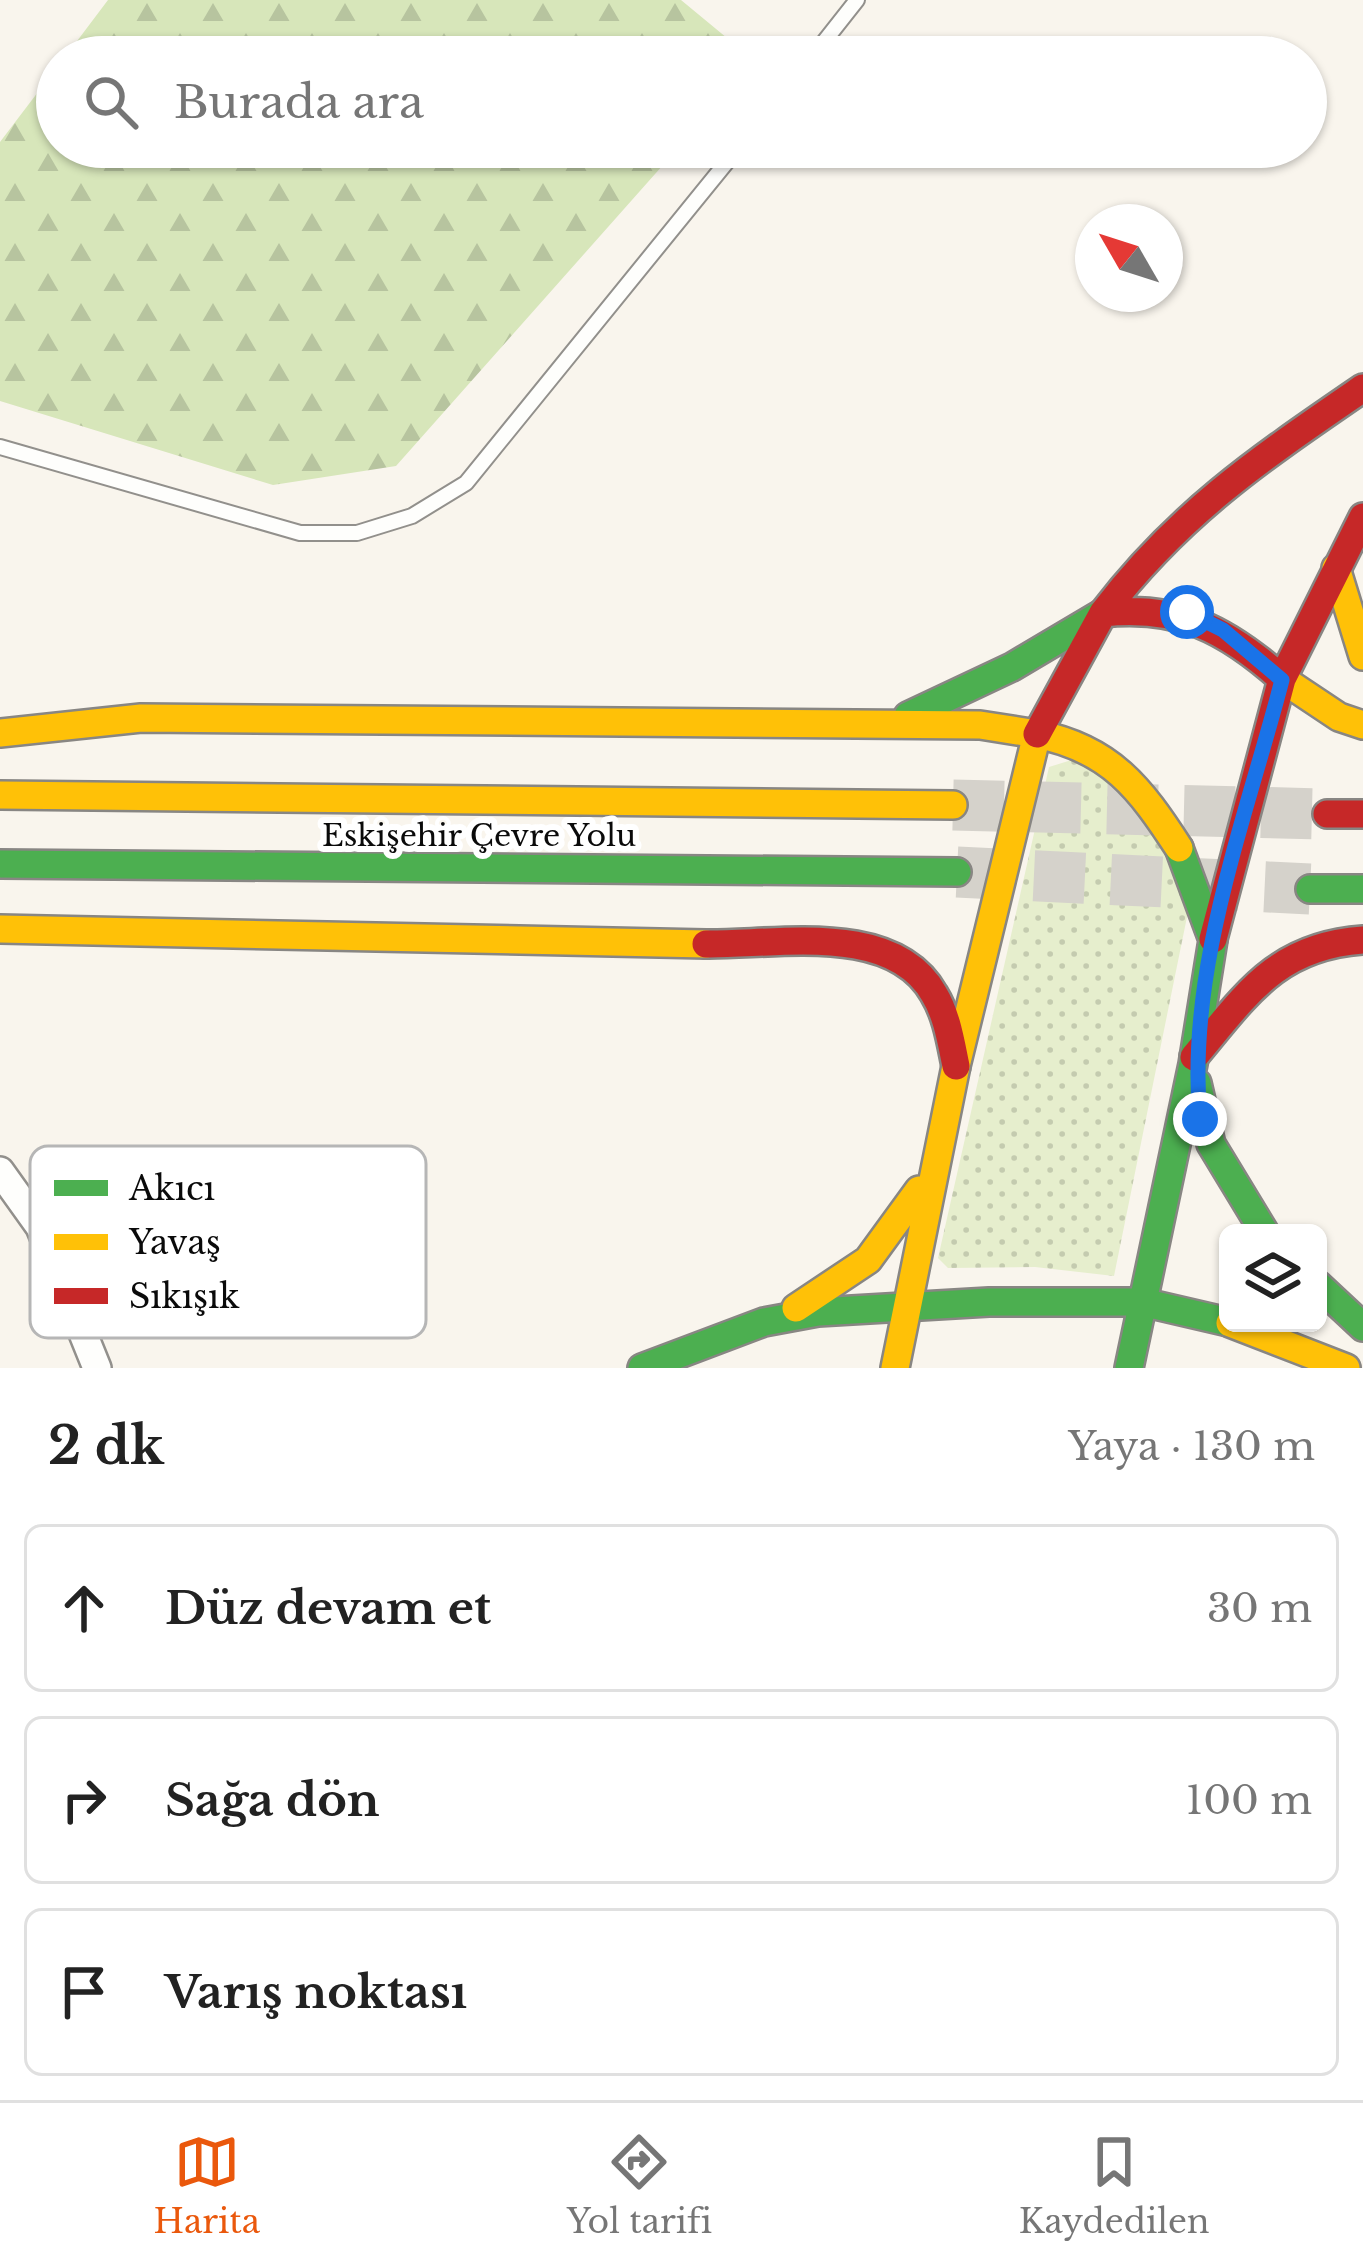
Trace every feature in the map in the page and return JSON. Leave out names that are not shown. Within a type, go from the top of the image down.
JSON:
[{"type":"main road","points":[[896,1368],[903,1308],[956,1066],[1037,734],[1103,613],[1138,567],[1216,490],[1363,388]]},
{"type":"main road","points":[[1129,1368],[1194,1057],[1213,940],[1282,680],[1363,517]]},
{"type":"main road","points":[[1336,568],[1363,656]]},
{"type":"main road","points":[[879,728],[947,701],[1103,613],[1150,606],[1187,612],[1223,630],[1282,680],[1339,717],[1363,724]]},
{"type":"main road","points":[[0,733],[141,718],[879,728],[980,725],[1037,734],[1077,742],[1138,785],[1187,860],[1213,940]]},
{"type":"main road","name":"Eskişehir Çevre Yolu","points":[[0,795],[953,805]]},
{"type":"main road","points":[[1327,814],[1363,814]]},
{"type":"main road","name":"Eskişehir Çevre Yolu","points":[[0,864],[957,872]]},
{"type":"main road","points":[[1310,889],[1363,889]]},
{"type":"main road","points":[[0,929],[143,936],[873,946],[912,963],[939,994],[956,1066]]},
{"type":"main road","points":[[1258,1224],[1220,1172],[1200,1119],[1194,1057],[1287,955],[1329,940],[1363,940]]},
{"type":"main road","points":[[642,1368],[833,1291],[870,1260],[908,1213],[940,1148]]},
{"type":"main road","points":[[1327,1293],[1363,1327]]},
{"type":"main road","points":[[764,1322],[903,1308],[1142,1302],[1219,1321]]},
{"type":"main road","points":[[1252,1332],[1346,1368]]},
{"type":"street","points":[[0,1171],[30,1212]]},
{"type":"street","points":[[85,1338],[97,1368]]},
{"type":"lane","points":[[829,36],[857,0]]},
{"type":"lane","points":[[0,447],[300,533],[357,533],[412,516],[466,483],[723,168]]},
{"type":"green space","points":[[108,0],[681,0],[725,36],[81,36]]},
{"type":"green space","points":[[36,95],[36,168],[660,168],[396,466],[273,485],[0,401],[0,142]]},
{"type":"green space","points":[[1078,758],[1114,784],[1160,845],[1188,912],[1114,1276],[1035,1267],[948,1268],[938,1258],[1049,767]]},
{"type":"tunnel","points":[[953,805],[1327,814]]},
{"type":"tunnel","points":[[957,872],[1310,889]]},
{"type":"traffic: fast","points":[[908,716],[1012,667],[1103,613]]},
{"type":"traffic: fast","points":[[1129,1368],[1193,1064],[1213,940],[1179,848]]},
{"type":"traffic: fast","points":[[0,864],[957,872]]},
{"type":"traffic: fast","points":[[1310,889],[1363,889]]},
{"type":"traffic: fast","points":[[1197,1083],[1211,1144],[1260,1224]]},
{"type":"traffic: fast","points":[[1327,1293],[1363,1327]]},
{"type":"traffic: fast","points":[[642,1368],[764,1322],[818,1312],[989,1302],[1142,1302],[1219,1320]]},
{"type":"traffic: slow","points":[[1336,568],[1363,656]]},
{"type":"traffic: slow","points":[[1282,679],[1339,717],[1363,725]]},
{"type":"traffic: slow","points":[[0,733],[141,718],[980,725],[1037,734]]},
{"type":"traffic: slow","points":[[895,1368],[956,1066],[1037,734],[1085,750],[1121,774],[1179,848]]},
{"type":"traffic: slow","points":[[0,795],[953,805]]},
{"type":"traffic: slow","points":[[0,929],[706,944]]},
{"type":"traffic: slow","points":[[796,1308],[868,1260],[919,1190]]},
{"type":"traffic: slow","points":[[1253,1332],[1346,1368]]},
{"type":"traffic: jam","points":[[1103,613],[1161,546],[1223,489],[1363,388]]},
{"type":"traffic: jam","points":[[1213,939],[1282,679],[1363,517]]},
{"type":"traffic: jam","points":[[1037,734],[1103,613],[1155,613],[1200,624],[1241,646],[1282,679]]},
{"type":"traffic: jam","points":[[1327,814],[1363,814]]},
{"type":"traffic: jam","points":[[1194,1057],[1247,994],[1285,963],[1333,944],[1363,940]]},
{"type":"traffic: jam","points":[[706,944],[831,942],[891,956],[915,971],[934,994],[956,1066]]},
{"type":"route","points":[[1187,612],[1223,630],[1282,680],[1213,940],[1194,1057],[1200,1119]]}]
